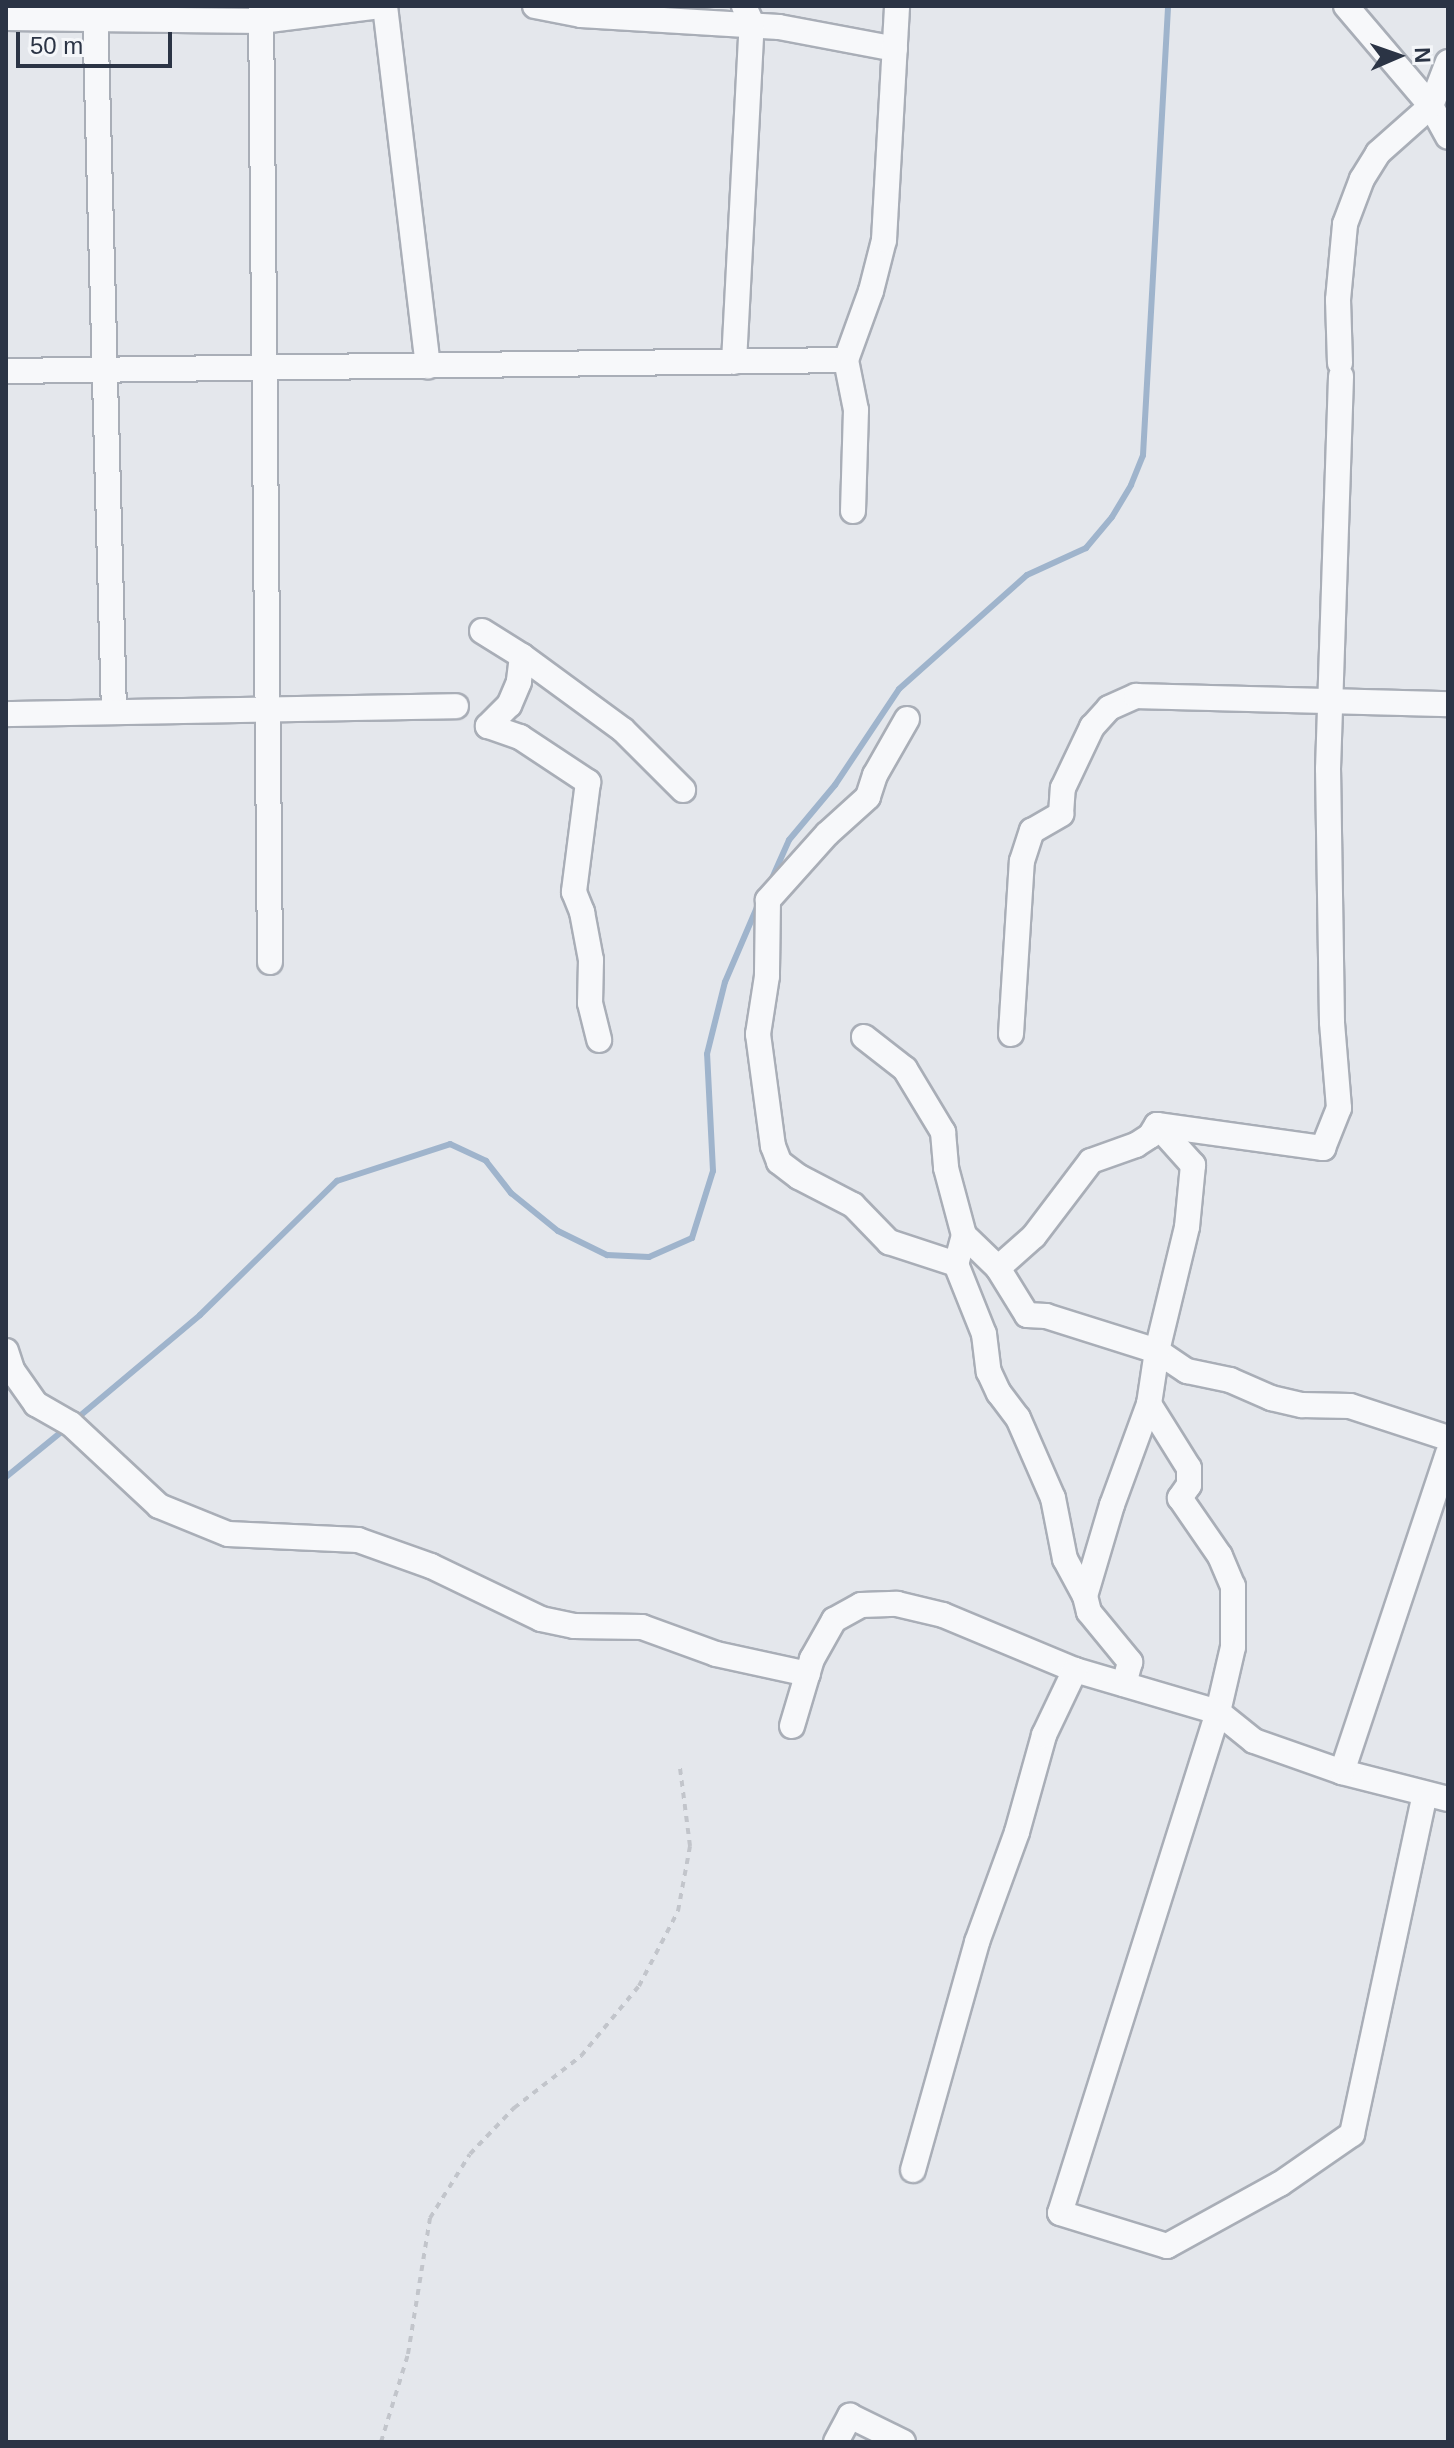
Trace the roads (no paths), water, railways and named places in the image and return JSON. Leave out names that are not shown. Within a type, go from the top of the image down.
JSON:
[{"type":"street","points":[[6,18],[96,12],[261,14],[383,6],[428,366]]},
{"type":"street","points":[[535,6],[581,15],[748,15],[895,49]]},
{"type":"street","points":[[853,511],[856,410],[846,360],[871,291],[884,240],[897,6]]},
{"type":"street","points":[[1346,6],[1431,106],[1448,137]]},
{"type":"street","points":[[96,12],[114,712]]},
{"type":"street","points":[[261,14],[270,962]]},
{"type":"street","points":[[734,362],[748,15]]},
{"type":"street","points":[[1157,1125],[1323,1148],[1339,1108],[1331,1006],[1330,702],[1340,369],[1338,300],[1345,224],[1362,179],[1378,153],[1431,106],[1448,62]]},
{"type":"street","points":[[6,371],[846,360]]},
{"type":"street","points":[[482,631],[522,656],[623,730],[683,790]]},
{"type":"street","points":[[522,656],[519,682],[509,705],[488,726],[520,737],[588,782],[574,892],[582,912],[591,960],[590,1003],[599,1040]]},
{"type":"street","points":[[1011,1034],[1022,861],[1032,831],[1061,814],[1063,788],[1092,727],[1109,708],[1136,696],[1448,704]]},
{"type":"street","points":[[6,714],[456,706]]},
{"type":"street","points":[[907,719],[875,775],[868,797],[827,834],[768,900],[767,976],[758,1034],[779,1162],[799,1177],[853,1205],[889,1242],[956,1264]]},
{"type":"street","points":[[864,1037],[905,1069],[943,1132],[946,1168],[964,1235],[956,1264],[984,1334],[989,1372],[999,1393],[1018,1418],[1053,1498],[1065,1559],[1085,1596],[1089,1612],[1130,1662],[1124,1684]]},
{"type":"street","points":[[998,1268],[1034,1236],[1074,1188],[1091,1161],[1136,1145],[1150,1136],[1157,1125]]},
{"type":"street","points":[[1085,1596],[1112,1505],[1149,1404],[1157,1351],[1187,1227],[1193,1165],[1157,1125]]},
{"type":"street","points":[[964,1235],[998,1268],[1027,1315],[1046,1316],[1157,1351],[1187,1371],[1230,1380],[1271,1398],[1302,1405],[1350,1406],[1448,1438]]},
{"type":"street","points":[[6,1351],[12,1370],[36,1404],[71,1424],[159,1506],[228,1534],[358,1540],[431,1566],[541,1619],[574,1626],[642,1627],[716,1654],[808,1674]]},
{"type":"street","points":[[792,1726],[808,1674],[834,1620],[861,1605],[897,1604],[943,1615],[1075,1670],[1218,1712],[1254,1741],[1342,1772],[1436,1796],[1352,2134],[1280,2184],[1167,2246],[1060,2213],[1218,1712],[1233,1647],[1233,1586],[1220,1556],[1180,1498],[1189,1485],[1189,1468],[1149,1404]]},
{"type":"street","points":[[1342,1772],[1448,1453]]},
{"type":"street","points":[[913,2170],[977,1942],[1017,1832],[1044,1735],[1075,1670]]},
{"type":"street","points":[[836,2442],[850,2416],[903,2442]]},
{"type":"waterway","points":[[769,885],[789,840],[835,785],[899,689],[1027,575],[1086,548],[1112,517],[1131,485],[1143,455],[1168,6]]},
{"type":"waterway","points":[[75,1420],[200,1315],[337,1181],[450,1144],[486,1161],[511,1193],[558,1231],[607,1255],[649,1257],[692,1238],[713,1171],[707,1054],[725,982],[758,905]]},
{"type":"waterway","points":[[6,1477],[66,1428]]}]
